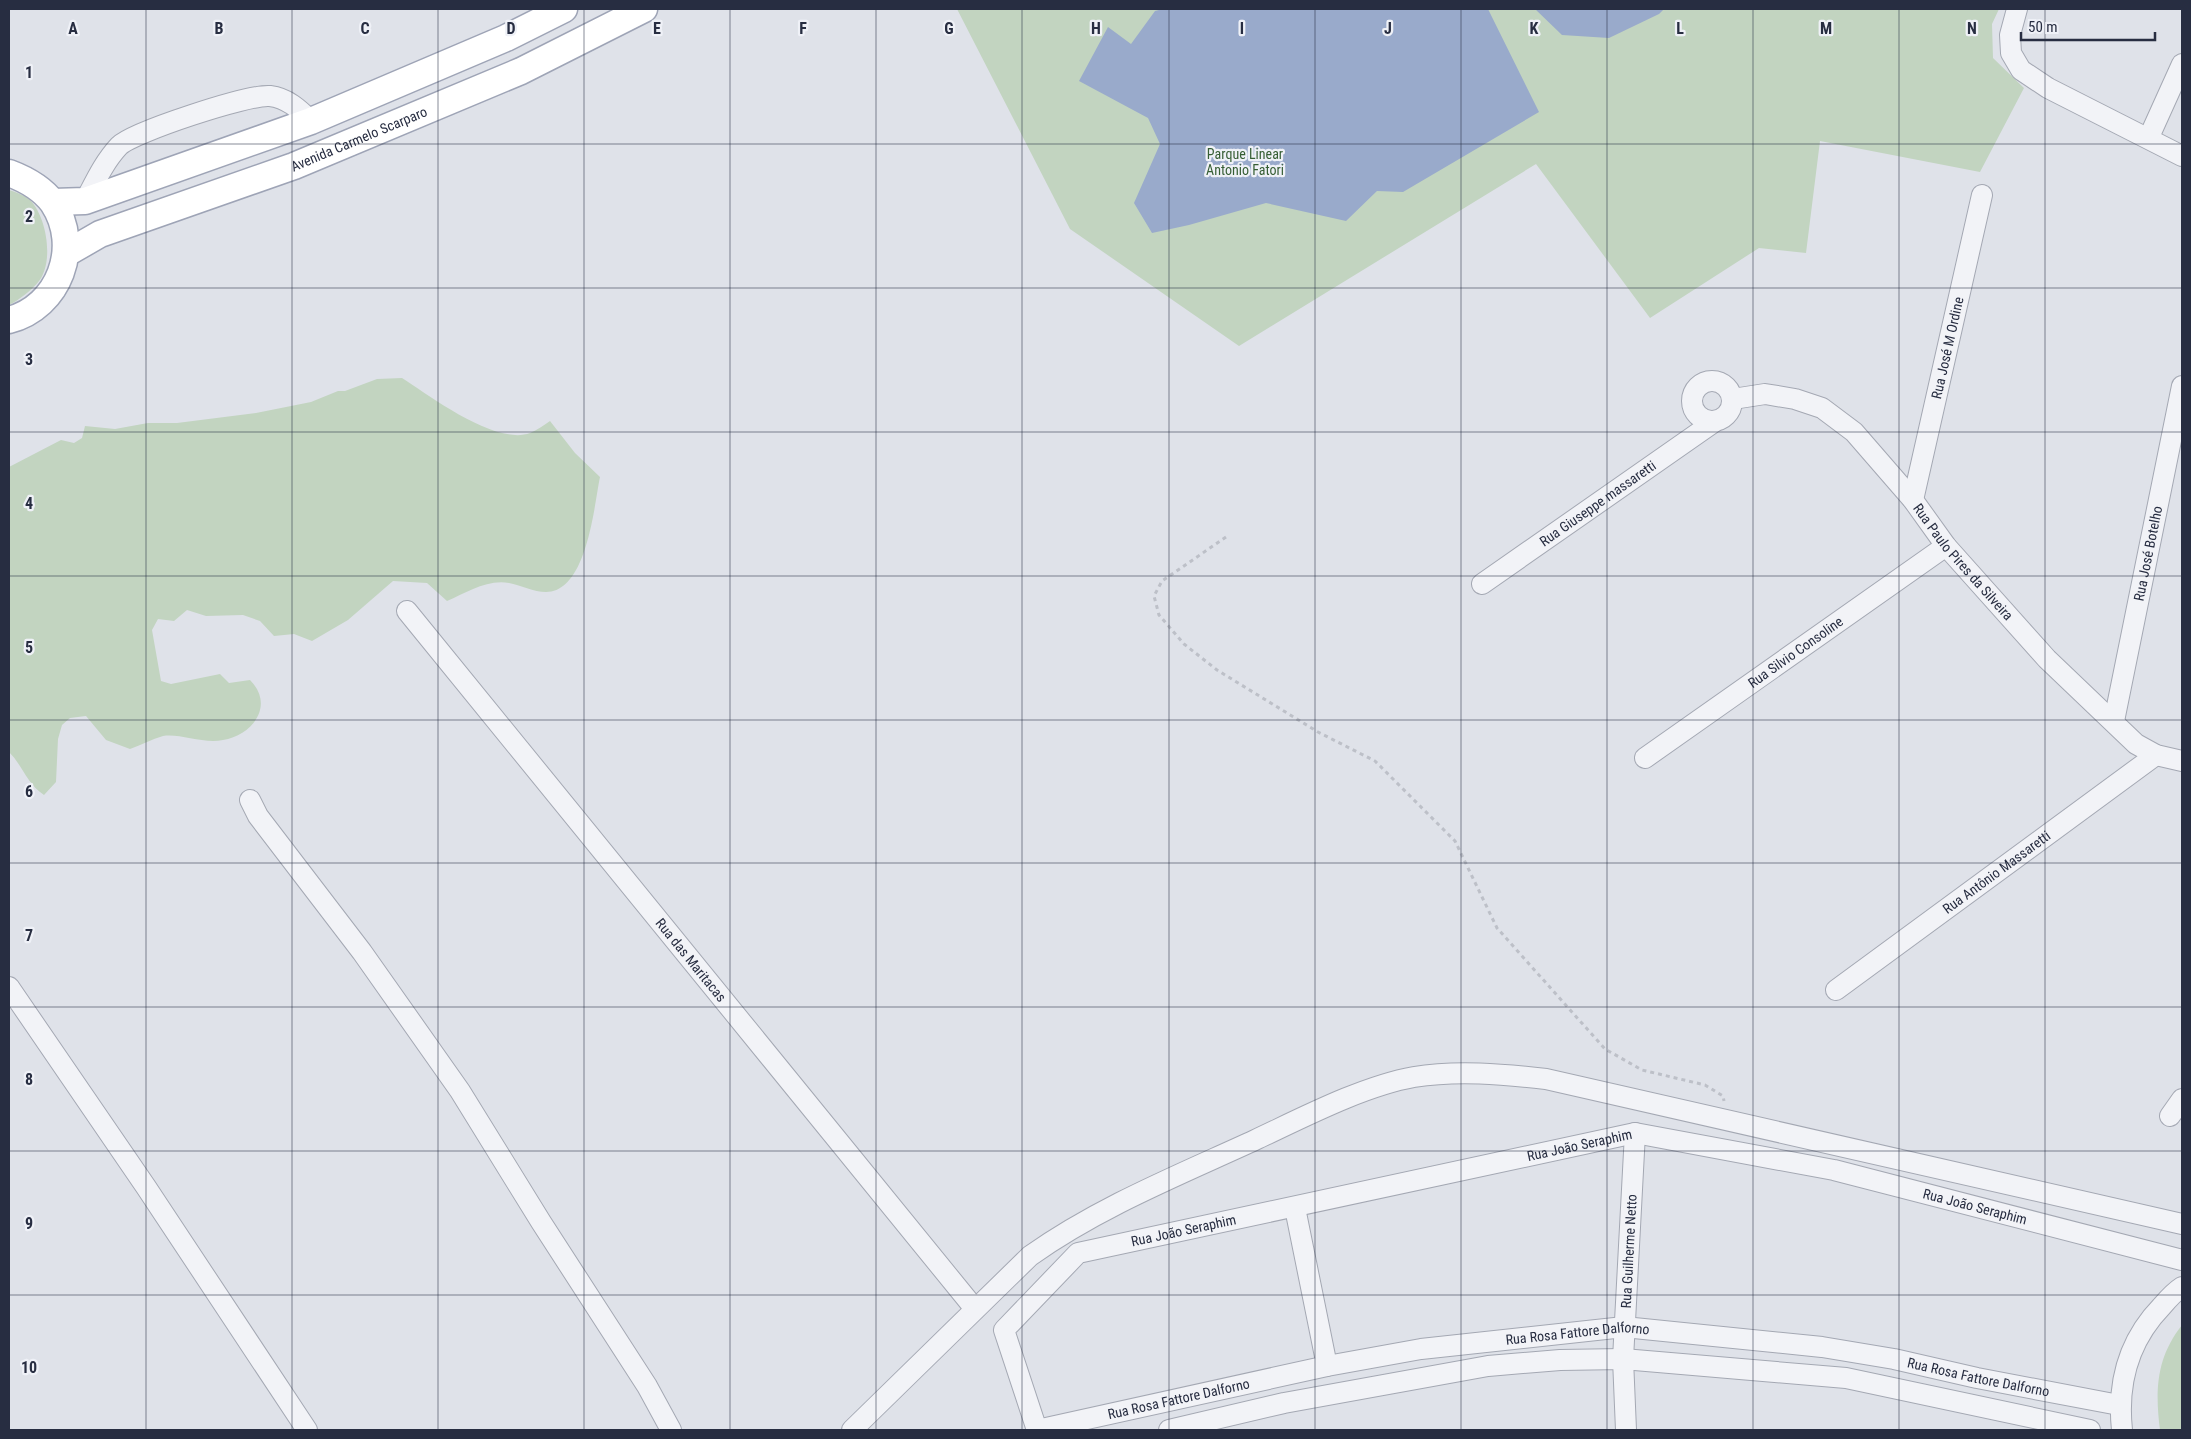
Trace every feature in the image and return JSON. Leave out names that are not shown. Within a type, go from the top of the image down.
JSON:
[{"type":"main road","points":[[52,202],[85,201],[311,121],[506,38],[564,9]]},
{"type":"main road","name":"Avenida Carmelo Scarparo","points":[[67,253],[100,234],[294,166],[512,75],[644,9]]},
{"type":"main road","points":[[9,172],[34,184],[52,202],[64,227],[67,253],[60,279],[45,301],[23,317],[9,320]]},
{"type":"street","points":[[2017,9],[2010,35],[2011,53],[2021,70],[2048,88],[2149,137],[2182,156]]},
{"type":"street","points":[[2149,137],[2182,64]]},
{"type":"street","points":[[85,201],[100,172],[120,145],[154,129],[230,103],[269,96],[295,105],[311,121]]},
{"type":"street","name":"Rua José M Ordine","points":[[1913,500],[1982,196]]},
{"type":"street","points":[[1708,381],[1715,381],[1727,387],[1733,399],[1726,416],[1714,422],[1702,419],[1693,409],[1693,395],[1696,389],[1708,381]]},
{"type":"street","name":"Rua José Botelho","points":[[2114,721],[2182,386]]},
{"type":"street","name":"Rua Paulo Pires da Silveira","points":[[1733,399],[1764,394],[1795,398],[1822,408],[1854,432],[1913,500],[1946,546],[2047,659],[2136,744],[2156,755],[2182,761]]},
{"type":"street","name":"Rua Giuseppe massaretti","points":[[1482,584],[1714,422]]},
{"type":"street","name":"Rua Silvio Consoline","points":[[1645,758],[1946,546]]},
{"type":"street","name":"Rua das Maritacas","points":[[407,611],[975,1309]]},
{"type":"street","name":"Rua Antônio Massaretti","points":[[1836,990],[2156,755]]},
{"type":"street","points":[[250,800],[258,816],[362,952],[460,1091],[541,1222],[648,1386],[671,1430]]},
{"type":"street","points":[[9,987],[141,1179],[307,1430]]},
{"type":"street","points":[[852,1430],[1030,1256],[1061,1234],[1093,1217],[1334,1104],[1412,1078],[1445,1074],[1501,1074],[1546,1079],[2182,1224]]},
{"type":"street","points":[[2170,1116],[2182,1099]]},
{"type":"street","name":"Rua João Seraphim","points":[[1037,1430],[1004,1330],[1078,1253],[1295,1208],[1635,1133],[1834,1170],[2182,1260]]},
{"type":"street","name":"Rua Guilherme Netto","points":[[1626,1430],[1623,1359],[1635,1133]]},
{"type":"street","points":[[1295,1208],[1327,1366]]},
{"type":"street","points":[[2122,1430],[2119,1405],[2127,1361],[2146,1322],[2182,1288]]},
{"type":"street","name":"Rua Rosa Fattore Dalforno","points":[[1037,1430],[1327,1366],[1421,1349],[1624,1327],[1822,1347],[1894,1359],[1977,1378],[2119,1405]]},
{"type":"street","name":"Rua Rosa Fattore Dalforno","points":[[1169,1430],[1284,1403],[1488,1366],[1560,1360],[1623,1359],[1846,1378],[2090,1430]]},
{"type":"path","points":[[1226,538],[1162,580],[1154,596],[1159,615],[1178,636],[1217,670],[1318,732],[1375,762],[1455,841],[1497,928],[1605,1049],[1642,1070],[1705,1084],[1723,1096],[1728,1121]]},
{"type":"green space","name":"Parque Linear Antonio Fatori","points":[[957,9],[1999,9],[1992,24],[1993,58],[2024,88],[1980,172],[1820,141],[1806,253],[1759,248],[1650,318],[1536,164],[1239,346],[1070,229]]},
{"type":"green space","points":[[9,190],[28,198],[36,208],[44,228],[47,252],[44,273],[39,281],[33,288],[9,305]]},
{"type":"green space","points":[[402,378],[464,417],[500,432],[516,435],[530,433],[550,421],[575,453],[600,477],[586,545],[580,563],[571,578],[560,588],[546,592],[509,583],[493,583],[447,601],[427,583],[393,581],[348,620],[312,641],[294,634],[274,636],[260,621],[243,615],[206,616],[187,610],[174,621],[158,619],[152,630],[161,681],[171,684],[220,674],[229,683],[250,680],[261,699],[257,718],[243,732],[223,740],[207,741],[169,735],[130,749],[106,740],[86,716],[70,718],[62,725],[58,739],[56,782],[44,795],[38,791],[9,752],[9,467],[61,440],[74,443],[82,438],[85,426],[115,429],[148,423],[177,423],[256,413],[311,402],[338,391],[345,391],[377,379]]},
{"type":"green space","points":[[2182,1325],[2182,1430],[2160,1430],[2159,1375],[2167,1350],[2173,1337]]},
{"type":"water","points":[[1163,9],[1488,9],[1539,112],[1403,192],[1377,191],[1346,221],[1266,203],[1189,225],[1152,233],[1134,203],[1160,144],[1148,118],[1079,81],[1108,27],[1131,44],[1155,11]]},
{"type":"water","points":[[1535,9],[1664,9],[1659,14],[1609,38],[1562,35]]}]
